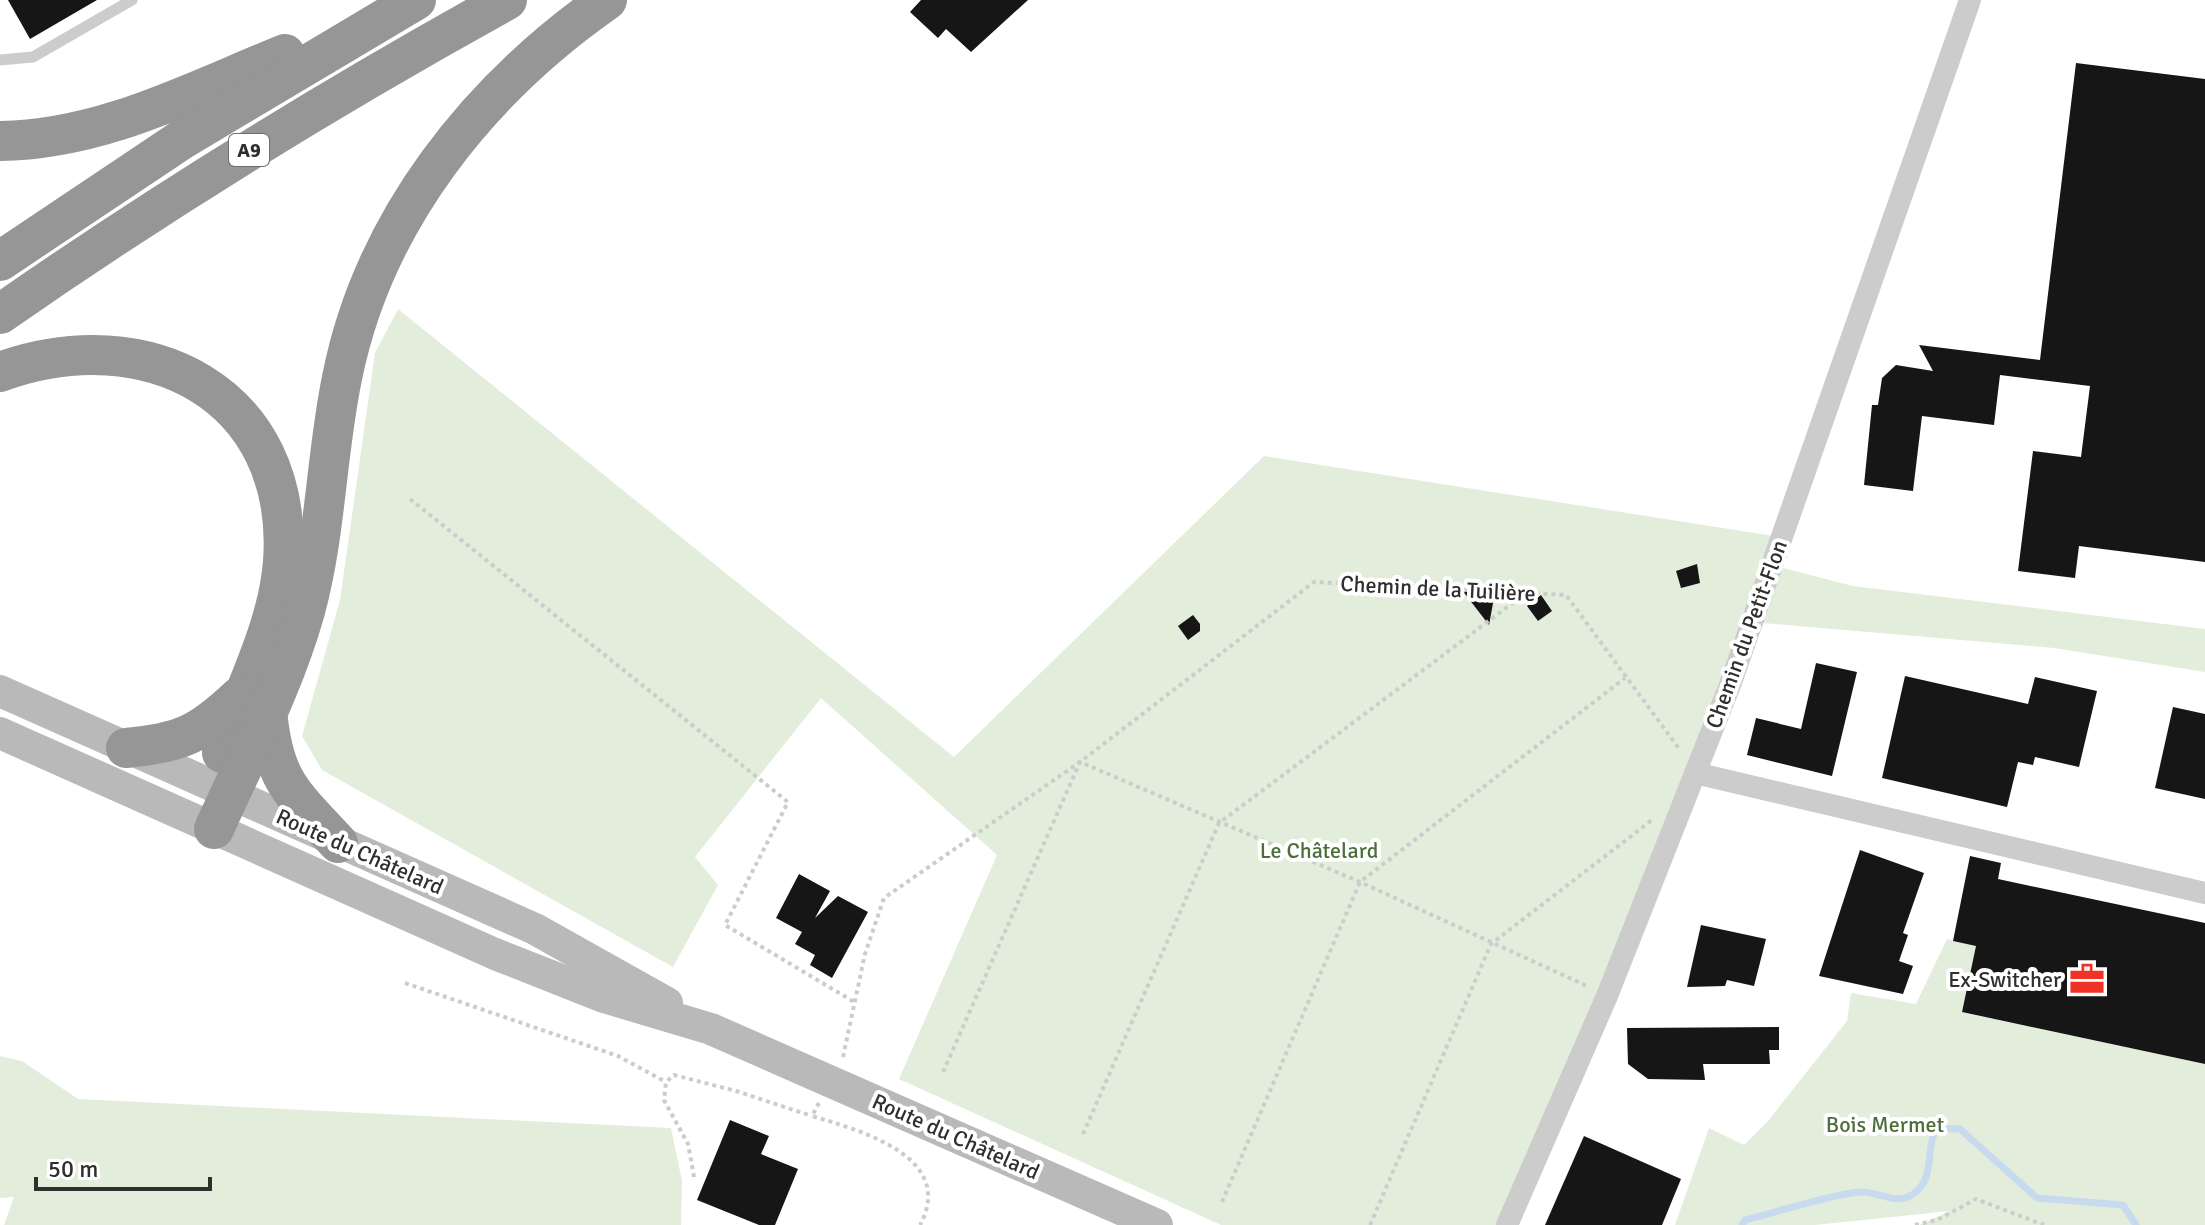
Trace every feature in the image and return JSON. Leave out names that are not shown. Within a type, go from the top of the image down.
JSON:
[{"type":"highway","name":"A9","points":[[0,314],[95,248],[255,146],[507,0]]},
{"type":"highway","points":[[126,748],[162,745],[199,732],[255,701],[291,651],[313,576],[345,364],[362,306],[389,244],[438,162],[501,86],[607,0]]},
{"type":"highway","name":"A9","points":[[0,261],[181,140],[412,2]]},
{"type":"highway","points":[[0,141],[61,136],[122,120],[412,2]]},
{"type":"highway","points":[[0,372],[80,353],[143,358],[201,383],[246,426],[275,482],[284,533],[275,606],[255,701],[212,807]]},
{"type":"highway","points":[[255,701],[279,775],[338,843]]},
{"type":"main road","name":"Route du Châtelard","points":[[0,691],[126,748],[212,807],[554,978],[711,1029],[1157,1225]]},
{"type":"main road","name":"Route du Châtelard","points":[[0,733],[212,807],[338,843],[535,929],[711,1029]]},
{"type":"street","name":"Chemin du Petit-Flon","points":[[1695,773],[1970,0]]},
{"type":"street","points":[[1507,1225],[1607,996],[1695,773],[2205,893]]},
{"type":"lane","points":[[0,60],[33,57],[132,0]]},
{"type":"path","points":[[410,499],[788,802],[725,925],[856,1003]]},
{"type":"path","name":"Chemin de la Tuilière","points":[[812,1116],[842,1063],[865,954],[884,898],[1080,762],[1314,582],[1566,595],[1682,752]]},
{"type":"path","points":[[1083,1134],[1219,823],[1528,591]]},
{"type":"path","points":[[1222,1202],[1360,882],[1625,678]]},
{"type":"path","points":[[943,1072],[1080,762],[1360,882],[1607,996]]},
{"type":"path","points":[[1370,1225],[1491,944],[1661,813]]},
{"type":"path","points":[[405,983],[618,1056],[666,1082]]},
{"type":"path","points":[[694,1177],[688,1144],[664,1100],[666,1082],[674,1075],[736,1091],[861,1131],[907,1155],[927,1186],[928,1205],[920,1225]]},
{"type":"path","points":[[1915,1225],[1937,1220],[1976,1199],[2044,1225]]},
{"type":"green space","name":"Le Châtelard","points":[[398,309],[954,757],[1264,456],[1780,537],[1771,565],[1853,586],[2205,629],[2205,672],[2054,648],[1751,622],[1507,1225],[1221,1225],[899,1079],[997,855],[821,698],[695,857],[718,885],[673,967],[322,770],[302,736],[340,600],[375,353]]},
{"type":"green space","name":"Bois Mermet","points":[[1947,939],[1976,946],[1962,1012],[2205,1064],[2205,1225],[1919,1225],[1950,1211],[1815,1225],[1675,1225],[1709,1128],[1744,1145],[1768,1121],[1847,1021],[1851,993],[1916,1004]]},
{"type":"green space","points":[[0,1056],[22,1061],[78,1099],[671,1128],[682,1181],[681,1225],[4,1225],[14,1197],[0,1198]]},
{"type":"building","points":[[8,0],[97,0],[30,39]]},
{"type":"building","points":[[921,0],[1028,0],[971,52],[946,29],[938,38],[910,12]]},
{"type":"building","points":[[2076,63],[2205,79],[2205,562],[2079,546],[2075,578],[2018,571],[2033,451],[2081,457],[2090,386],[2000,375],[1994,425],[1922,416],[1913,491],[1864,485],[1872,405],[1878,405],[1882,378],[1896,365],[1933,371],[1919,345],[2040,360]]},
{"type":"building","points":[[1697,564],[1700,583],[1681,588],[1676,571]]},
{"type":"building","points":[[1462,590],[1488,592],[1494,598],[1489,625]]},
{"type":"building","points":[[1541,595],[1552,611],[1538,621],[1527,606]]},
{"type":"building","points":[[1193,615],[1200,624],[1200,631],[1188,640],[1178,626]]},
{"type":"building","points":[[1816,663],[1857,672],[1832,776],[1747,755],[1756,718],[1801,729]]},
{"type":"building","points":[[1905,676],[2028,704],[2035,677],[2097,691],[2079,767],[2035,757],[2033,765],[2018,762],[2007,807],[1882,778]]},
{"type":"building","points":[[2173,707],[2205,714],[2205,799],[2155,788]]},
{"type":"building","points":[[1860,850],[1924,873],[1903,933],[1908,935],[1899,961],[1913,966],[1903,994],[1819,976]]},
{"type":"building","name":"Ex-Switcher","points":[[1970,856],[2001,863],[1998,879],[2205,923],[2205,1064],[1962,1012],[1976,946],[1953,941]]},
{"type":"building","points":[[799,874],[830,891],[815,918],[838,896],[868,912],[832,978],[810,965],[815,955],[795,944],[802,932],[776,918]]},
{"type":"building","points":[[1701,925],[1766,939],[1754,986],[1727,980],[1725,986],[1687,987]]},
{"type":"building","points":[[1779,1027],[1779,1050],[1769,1050],[1770,1064],[1703,1064],[1705,1080],[1648,1079],[1628,1064],[1627,1028]]},
{"type":"building","points":[[730,1120],[769,1136],[761,1154],[798,1169],[775,1225],[759,1225],[697,1200]]},
{"type":"building","points":[[1584,1136],[1681,1179],[1662,1225],[1545,1225]]},
{"type":"waterway","points":[[1742,1225],[1745,1220],[1845,1194],[1866,1192],[1896,1199],[1910,1196],[1926,1177],[1937,1128],[1960,1129],[2037,1198],[2123,1205],[2136,1225]]},
{"type":"place","name":"Ex-Switcher","points":[[2087,979]]}]
